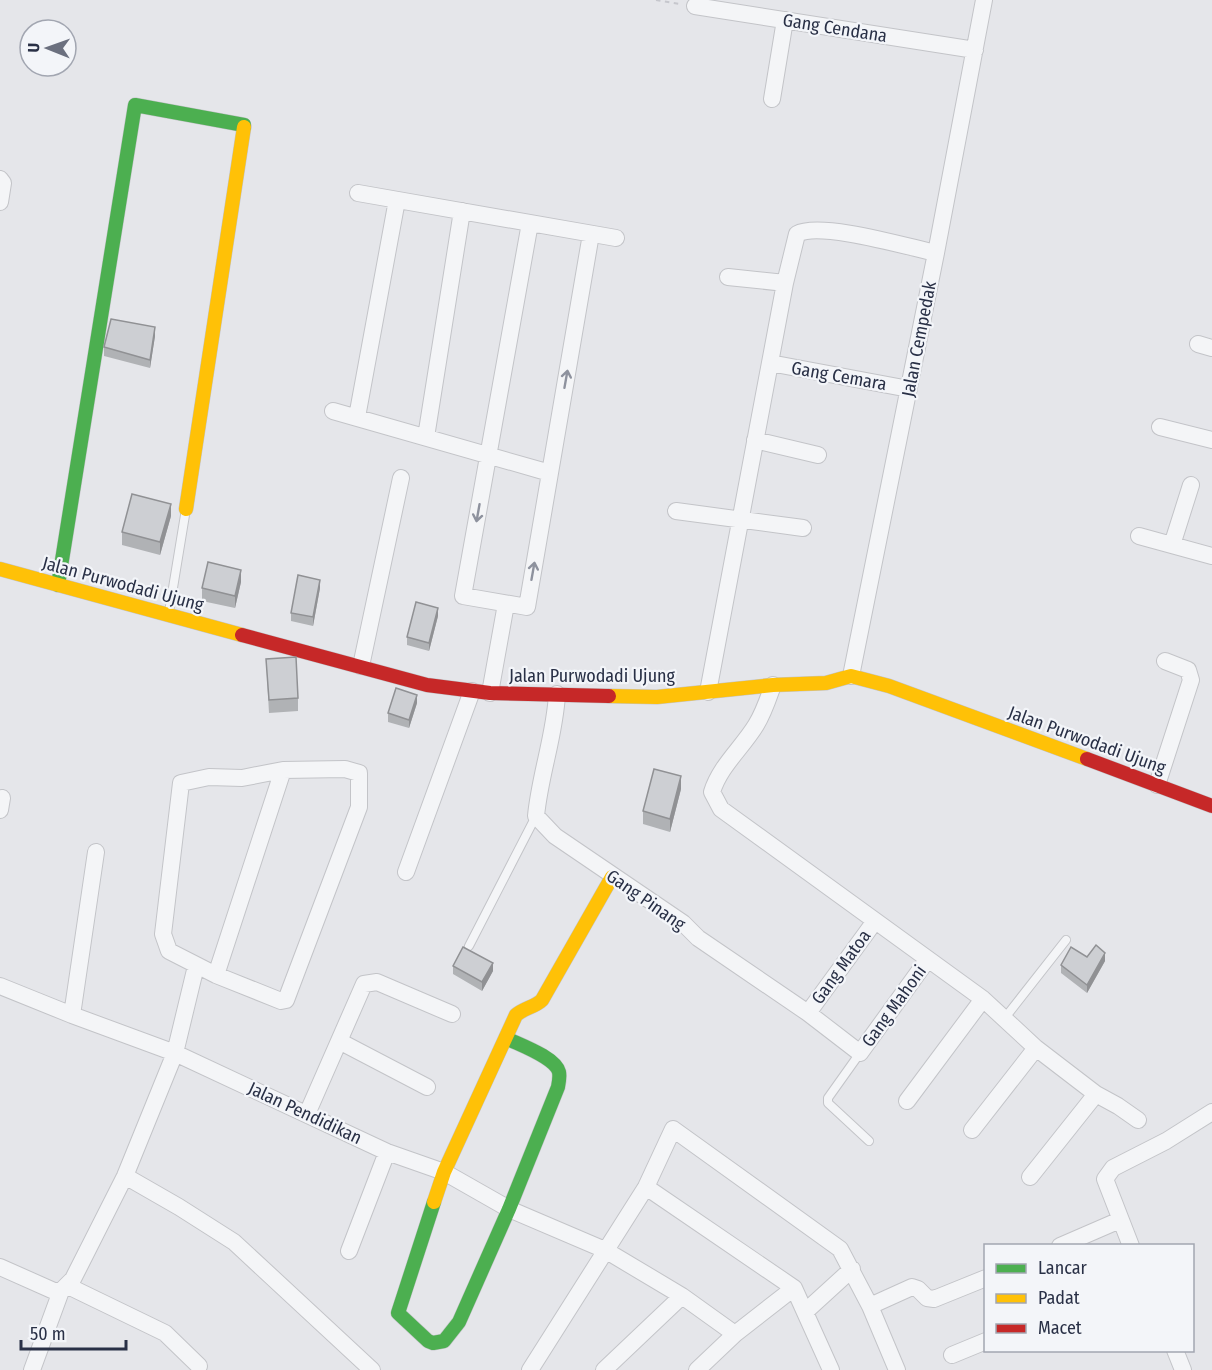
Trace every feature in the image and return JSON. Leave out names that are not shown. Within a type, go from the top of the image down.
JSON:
[{"type":"street","name":"Jalan Cempedak","points":[[851,676],[984,0]]},
{"type":"street","name":"Gang Cendana","points":[[697,4],[975,51]]},
{"type":"street","points":[[772,99],[785,20]]},
{"type":"street","points":[[58,585],[135,105],[244,125],[186,509]]},
{"type":"street","points":[[0,179],[3,183],[0,202]]},
{"type":"street","points":[[358,193],[616,238]]},
{"type":"street","points":[[357,417],[397,200]]},
{"type":"street","points":[[426,437],[462,211]]},
{"type":"street","points":[[530,223],[463,596],[506,604],[527,607],[591,234]]},
{"type":"street","points":[[708,692],[739,519],[785,283],[797,234],[803,230],[841,232],[936,253]]},
{"type":"street","points":[[728,277],[785,283]]},
{"type":"street","name":"Gang Cemara","points":[[770,363],[909,389]]},
{"type":"street","points":[[333,411],[550,473]]},
{"type":"street","points":[[1160,428],[1212,440]]},
{"type":"street","points":[[755,440],[818,456]]},
{"type":"street","points":[[361,666],[400,478]]},
{"type":"street","points":[[1172,545],[1191,485]]},
{"type":"street","points":[[676,511],[803,528]]},
{"type":"street","points":[[1139,536],[1212,556]]},
{"type":"street","name":"Jalan Purwodadi Ujung","points":[[0,569],[427,685],[472,691],[657,697],[773,685],[826,683],[851,676],[890,686],[1212,806]]},
{"type":"street","points":[[490,693],[506,604]]},
{"type":"street","points":[[1157,785],[1191,680],[1188,670],[1166,661]]},
{"type":"street","points":[[773,685],[765,708],[755,726],[717,776],[712,792],[721,809],[983,999],[1036,1048],[1096,1094],[1138,1120]]},
{"type":"street","points":[[406,872],[472,691]]},
{"type":"street","points":[[536,816],[538,787],[555,719],[557,694]]},
{"type":"street","points":[[345,769],[359,773],[359,807],[286,1000],[281,1001],[216,975],[169,951],[163,934],[181,783],[208,777],[242,778],[283,770],[345,769]]},
{"type":"street","points":[[216,975],[283,770]]},
{"type":"street","name":"Gang Pinang","points":[[536,816],[555,836],[612,877],[683,923],[698,938],[808,1013],[861,1053]]},
{"type":"street","points":[[72,1016],[96,852]]},
{"type":"street","points":[[506,1038],[544,1058],[557,1068],[558,1087],[509,1209],[459,1322],[444,1341],[433,1343],[398,1313],[444,1172],[516,1015],[523,1009],[537,1005],[542,1000],[612,877]]},
{"type":"street","name":"Gang Matoa","points":[[808,1013],[875,921]]},
{"type":"street","name":"Gang Mahoni","points":[[861,1053],[928,959]]},
{"type":"street","points":[[32,1370],[64,1288],[125,1176],[175,1053],[196,966]]},
{"type":"street","points":[[307,1114],[364,984],[377,982],[452,1014]]},
{"type":"street","name":"Jalan Pendidikan","points":[[0,986],[72,1016],[175,1053],[387,1152],[444,1172],[509,1209],[605,1250],[682,1296],[735,1334]]},
{"type":"street","points":[[907,1101],[983,999]]},
{"type":"street","points":[[339,1041],[427,1087]]},
{"type":"street","points":[[972,1130],[1036,1048]]},
{"type":"street","points":[[1030,1177],[1096,1094]]},
{"type":"street","points":[[1131,1244],[1105,1179],[1108,1173],[1212,1112]]},
{"type":"street","points":[[530,1370],[645,1187],[673,1129],[840,1249],[870,1306],[897,1370]]},
{"type":"street","points":[[349,1251],[387,1152]]},
{"type":"street","points":[[125,1176],[234,1242],[372,1370]]},
{"type":"street","points":[[645,1187],[794,1288],[831,1370]]},
{"type":"street","points":[[1062,1244],[1120,1220]]},
{"type":"street","points":[[0,1267],[54,1291],[64,1288],[165,1333],[199,1366]]},
{"type":"street","points":[[806,1311],[852,1269]]},
{"type":"street","points":[[870,1306],[912,1287],[918,1289],[927,1298],[933,1299],[984,1279]]},
{"type":"street","points":[[697,1370],[735,1334],[794,1288]]},
{"type":"street","points":[[604,1370],[682,1296]]},
{"type":"street","points":[[952,1355],[984,1342]]},
{"type":"street","points":[[1176,1352],[1183,1370]]},
{"type":"lane","points":[[168,616],[186,509]]},
{"type":"lane","points":[[469,946],[536,816]]},
{"type":"lane","points":[[1004,1019],[1066,940]]},
{"type":"lane","points":[[861,1053],[828,1098],[828,1103],[868,1141]]},
{"type":"path","points":[[656,0],[697,4]]},
{"type":"building","points":[[111,319],[155,327],[150,360],[104,347]]},
{"type":"building","points":[[132,494],[171,504],[160,542],[122,532]]},
{"type":"building","points":[[208,562],[241,570],[235,596],[202,588]]},
{"type":"building","points":[[298,575],[320,580],[313,617],[291,613]]},
{"type":"building","points":[[416,602],[438,608],[429,643],[407,637]]},
{"type":"building","points":[[296,657],[298,698],[269,700],[266,659]]},
{"type":"building","points":[[396,688],[417,695],[409,720],[388,713]]},
{"type":"building","points":[[654,769],[681,776],[670,819],[643,811]]},
{"type":"building","points":[[1096,945],[1105,953],[1087,985],[1061,965],[1071,947],[1087,957]]},
{"type":"building","points":[[463,947],[493,963],[482,982],[453,966]]},
{"type":"traffic: fast","points":[[58,585],[135,105],[244,125],[244,127]]},
{"type":"traffic: fast","points":[[434,1202],[398,1313],[433,1343],[444,1341],[459,1322],[509,1209],[558,1087],[559,1072],[551,1061],[506,1038]]},
{"type":"traffic: slow","points":[[186,509],[244,127]]},
{"type":"traffic: slow","points":[[0,569],[242,635]]},
{"type":"traffic: slow","points":[[609,696],[657,697],[773,685],[826,683],[851,676],[889,686],[1087,759]]},
{"type":"traffic: slow","points":[[434,1202],[444,1172],[516,1015],[542,1000],[612,877]]},
{"type":"traffic: jam","points":[[242,635],[427,685],[490,693],[609,696]]},
{"type":"traffic: jam","points":[[1087,759],[1212,806]]}]
